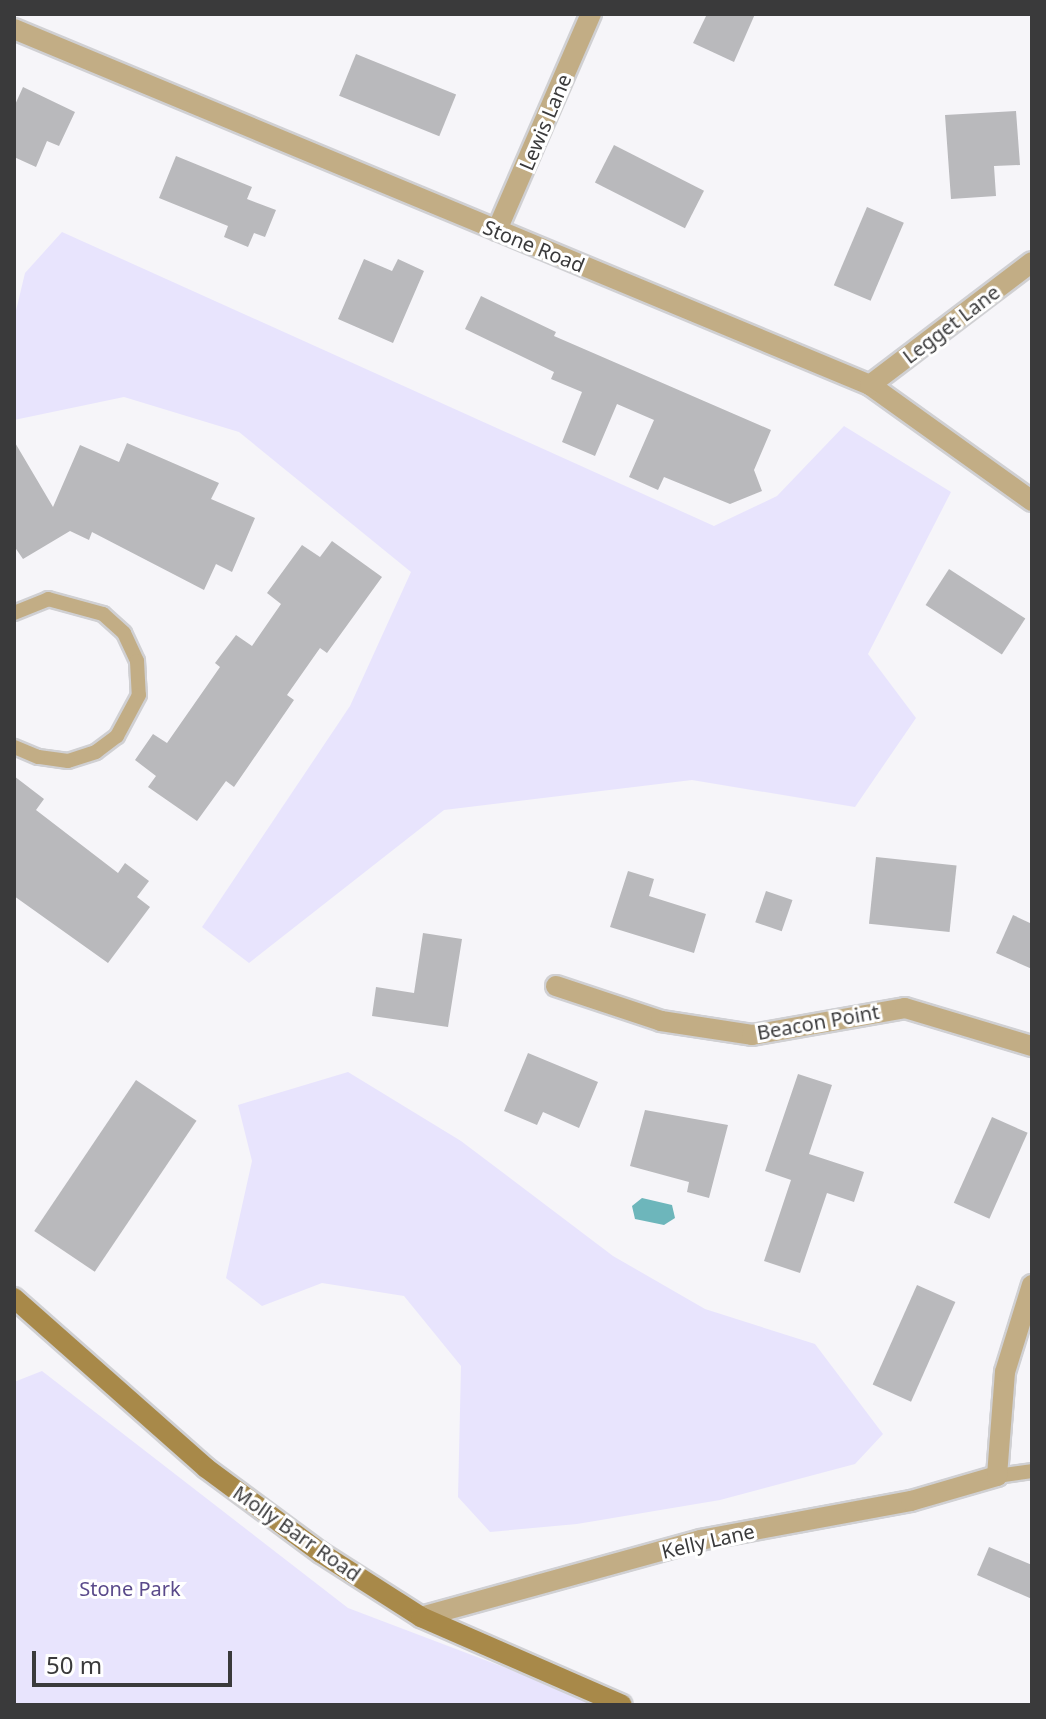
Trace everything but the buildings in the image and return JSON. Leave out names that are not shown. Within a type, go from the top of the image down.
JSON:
[{"type":"main road","name":"Molly Barr Road","points":[[14,1298],[206,1468],[321,1553],[421,1617],[622,1705]]},
{"type":"street","name":"Lewis Lane","points":[[497,230],[591,14]]},
{"type":"street","name":"Stone Road","points":[[14,29],[870,385],[1032,501]]},
{"type":"street","name":"Legget Lane","points":[[870,385],[1032,262]]},
{"type":"street","name":"Beacon Point","points":[[556,986],[661,1021],[752,1035],[905,1008],[1032,1046]]},
{"type":"street","points":[[997,1476],[1005,1372],[1032,1285]]},
{"type":"street","name":"Kelly Lane","points":[[421,1617],[700,1540],[911,1501],[997,1476]]},
{"type":"lane","points":[[14,613],[48,599],[103,614],[124,633],[137,661],[139,695],[117,736],[96,752],[68,761],[38,757],[14,747]]},
{"type":"lane","points":[[997,1476],[1032,1471]]},
{"type":"green space","points":[[62,232],[714,526],[777,496],[844,426],[951,492],[868,654],[916,718],[855,807],[692,780],[444,810],[249,963],[202,927],[350,706],[411,572],[239,432],[124,397],[14,420],[14,319],[25,273]]},
{"type":"green space","points":[[348,1072],[461,1141],[613,1256],[705,1309],[815,1344],[883,1434],[855,1464],[720,1500],[577,1524],[490,1532],[458,1497],[461,1366],[404,1296],[322,1283],[262,1306],[226,1278],[252,1161],[238,1105]]},
{"type":"green space","name":"Stone Park","points":[[42,1371],[348,1608],[604,1705],[14,1705],[14,1382]]},
{"type":"water","points":[[642,1198],[672,1205],[675,1218],[664,1225],[635,1219],[632,1206]]}]
